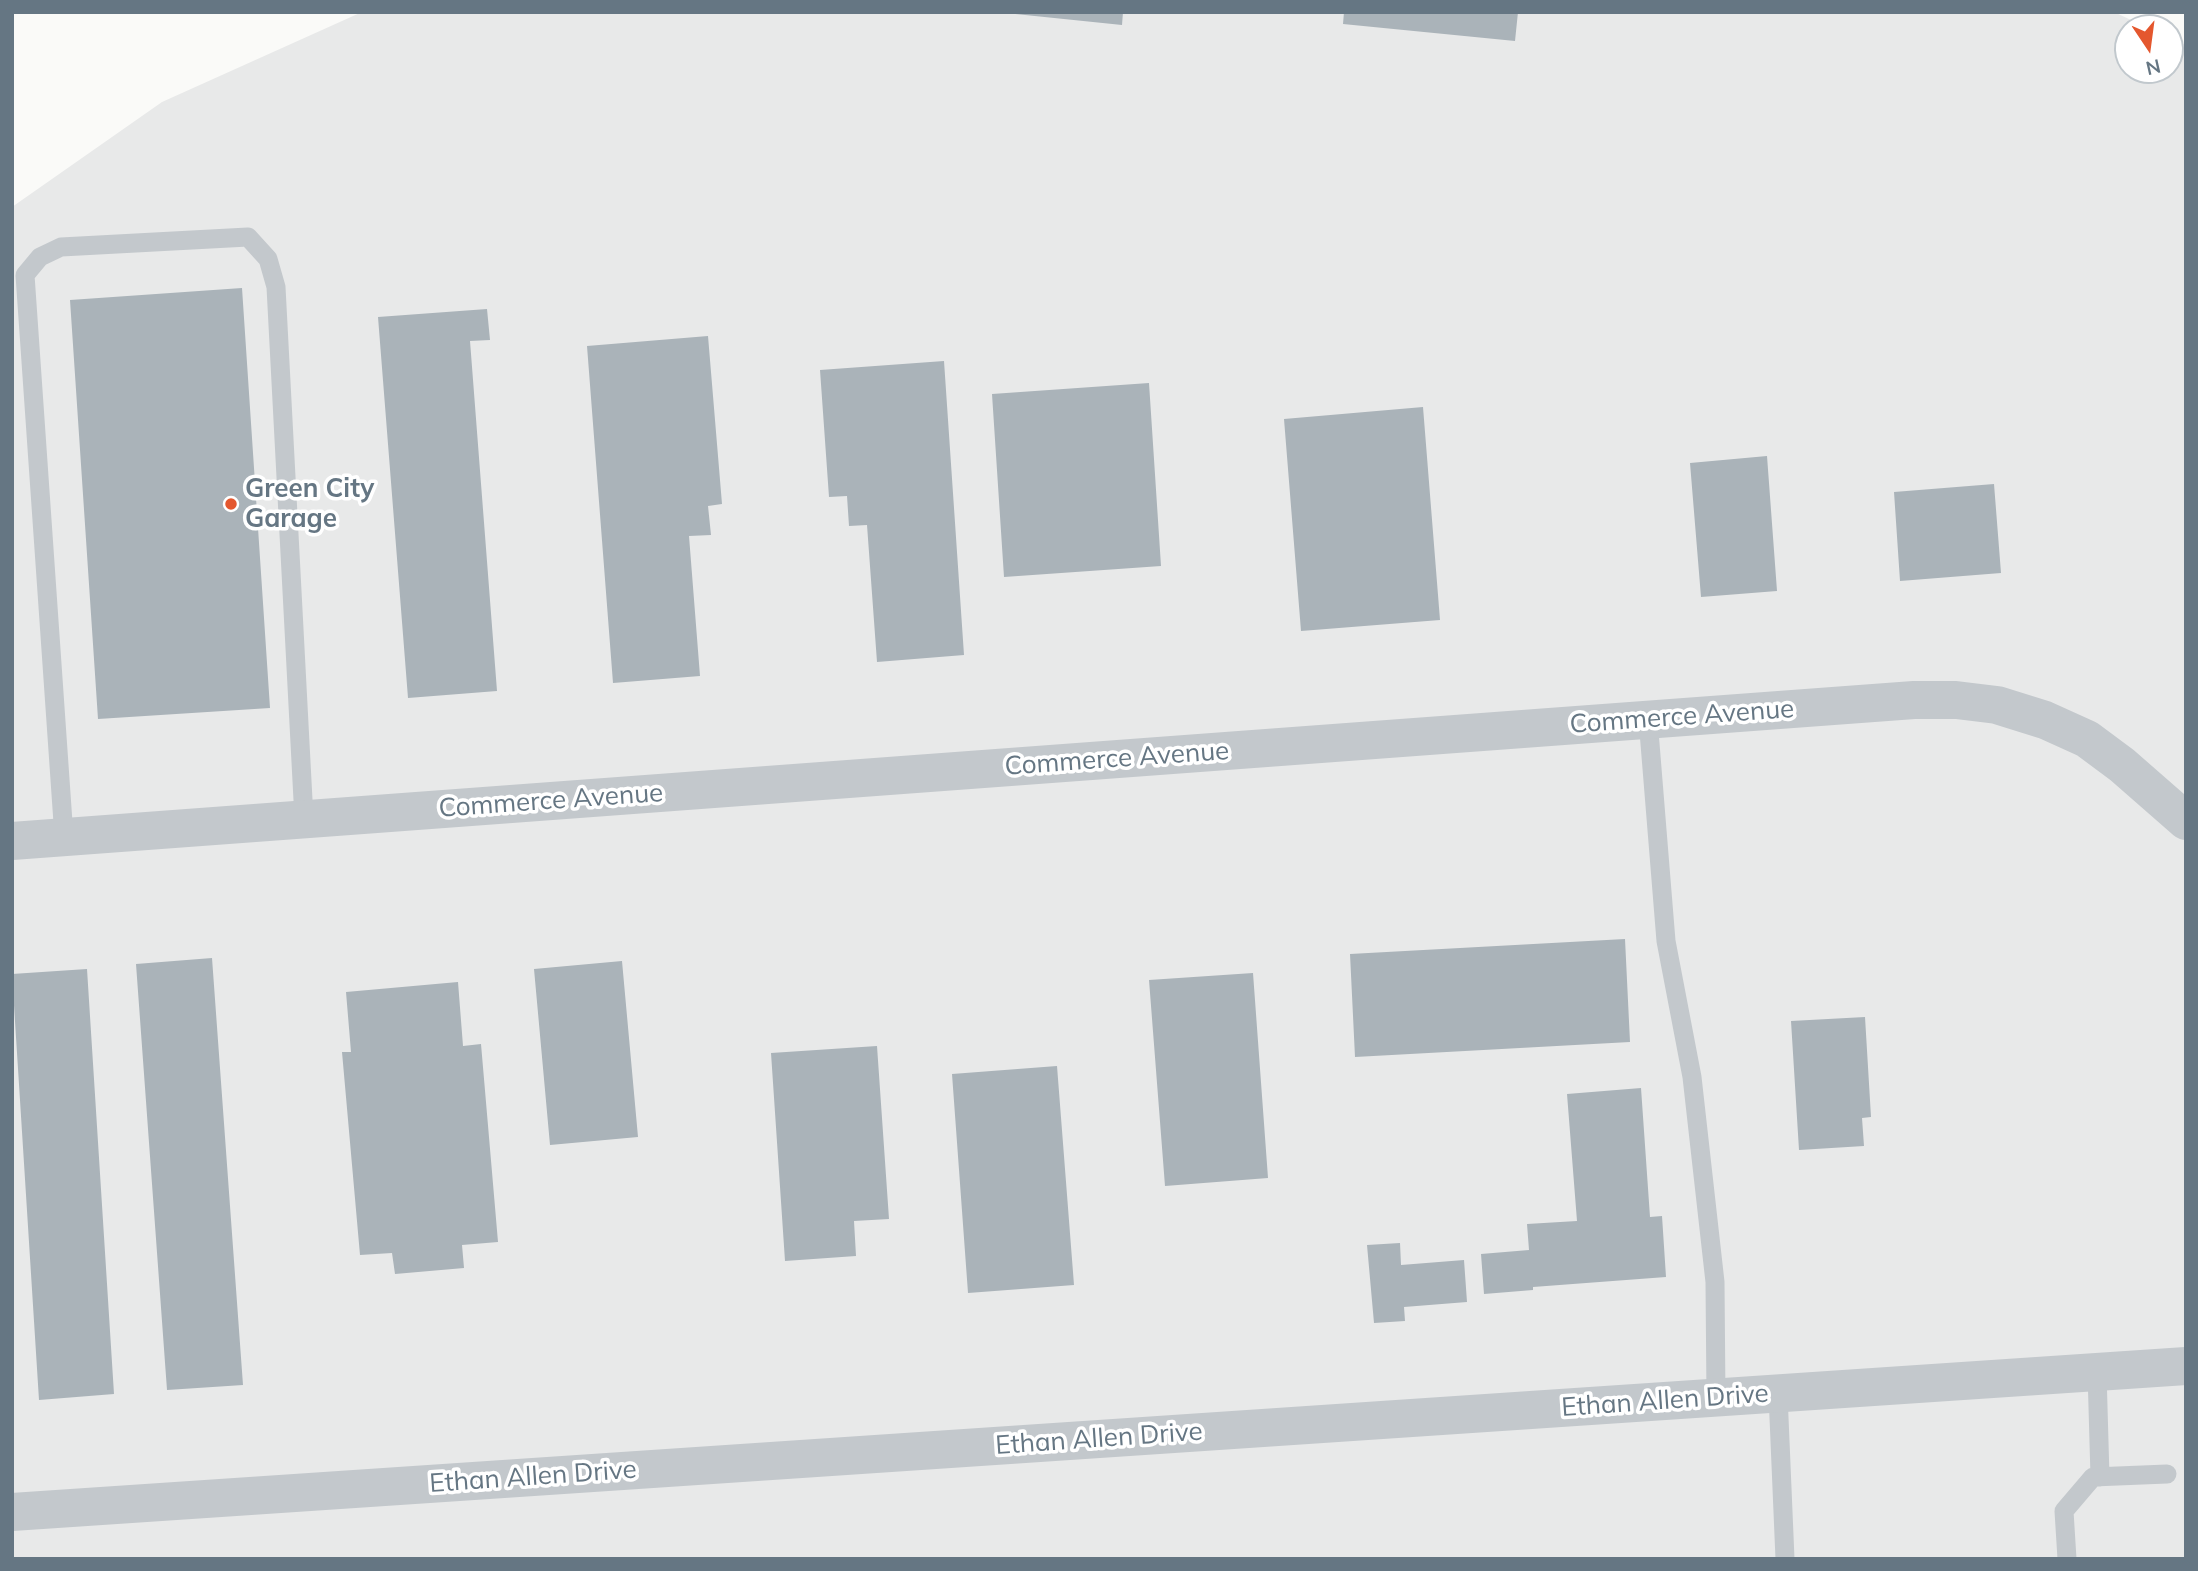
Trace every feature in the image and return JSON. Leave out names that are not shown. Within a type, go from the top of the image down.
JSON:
[{"type":"street","name":"Commerce Avenue","points":[[12,841],[1914,700],[1956,700],[1997,705],[2045,720],[2087,739],[2122,765],[2186,821]]},
{"type":"street","name":"Ethan Allen Drive","points":[[12,1512],[2186,1366]]},
{"type":"lane","points":[[64,837],[25,275],[40,257],[61,247],[248,237],[268,259],[276,287],[304,819]]},
{"type":"lane","points":[[1648,719],[1666,941],[1692,1077],[1715,1282],[1716,1398]]},
{"type":"lane","points":[[2097,1372],[2100,1477]]},
{"type":"lane","points":[[1778,1394],[1785,1559]]},
{"type":"lane","points":[[2067,1559],[2064,1511],[2093,1477],[2167,1474]]},
{"type":"shaded area","points":[[362,12],[2114,12],[2118,14],[2114,14],[2114,84],[2184,84],[2184,44],[2186,45],[2186,1559],[12,1559],[12,207],[162,102]]},
{"type":"building","points":[[996,12],[1123,12],[1122,25]]},
{"type":"building","points":[[1344,12],[1518,12],[1515,41],[1343,24]]},
{"type":"building","points":[[242,288],[270,708],[98,719],[70,300]]},
{"type":"building","points":[[487,309],[490,340],[470,341],[497,691],[408,698],[378,317]]},
{"type":"building","points":[[708,336],[722,504],[708,506],[711,535],[689,536],[700,676],[613,683],[587,346]]},
{"type":"building","points":[[944,361],[964,655],[877,662],[867,525],[849,526],[847,496],[829,497],[820,370]]},
{"type":"building","points":[[1149,383],[1161,566],[1004,577],[992,394]]},
{"type":"building","points":[[1423,407],[1440,620],[1301,631],[1284,419]]},
{"type":"building","points":[[1767,456],[1777,591],[1701,597],[1690,463]]},
{"type":"building","points":[[1994,484],[2001,573],[1900,581],[1894,492]]},
{"type":"building","points":[[1625,939],[1630,1042],[1355,1057],[1350,954]]},
{"type":"building","points":[[212,958],[243,1385],[167,1390],[136,964]]},
{"type":"building","points":[[622,961],[638,1137],[550,1145],[534,969]]},
{"type":"building","points":[[87,969],[114,1394],[39,1400],[12,974]]},
{"type":"building","points":[[1253,973],[1268,1178],[1165,1186],[1149,980]]},
{"type":"building","points":[[458,982],[463,1046],[481,1044],[498,1242],[462,1245],[464,1268],[395,1274],[392,1253],[360,1255],[342,1052],[351,1052],[346,992]]},
{"type":"building","points":[[1865,1017],[1871,1117],[1862,1118],[1864,1146],[1799,1150],[1791,1021]]},
{"type":"building","points":[[877,1046],[889,1219],[854,1221],[856,1256],[785,1261],[771,1053]]},
{"type":"building","points":[[1057,1066],[1074,1285],[968,1293],[952,1074]]},
{"type":"building","points":[[1641,1088],[1650,1217],[1662,1216],[1666,1277],[1533,1287],[1533,1290],[1484,1294],[1481,1254],[1529,1250],[1527,1224],[1577,1221],[1567,1094]]},
{"type":"building","points":[[1400,1243],[1401,1265],[1464,1260],[1467,1302],[1404,1307],[1405,1321],[1374,1323],[1367,1245]]},
{"type":"place","name":"Green City Garage","points":[[231,504]]}]
